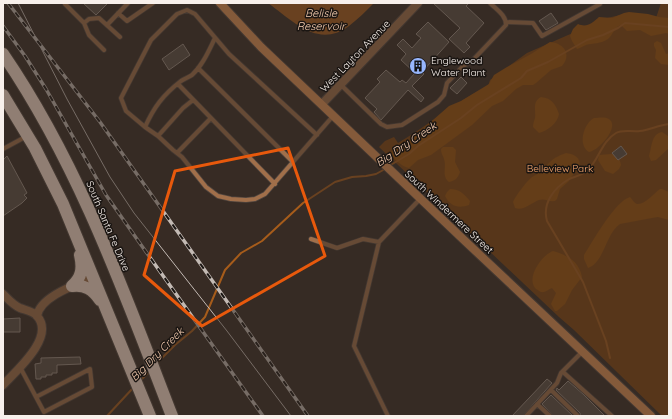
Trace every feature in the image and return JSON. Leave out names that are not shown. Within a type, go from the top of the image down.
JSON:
[{"type":"highway","name":"South Santa Fe Drive","points":[[3,54],[41,114],[78,184],[146,348],[172,416]]},
{"type":"highway","points":[[3,94],[28,135],[60,197],[150,416]]},
{"type":"highway","points":[[72,286],[80,277],[82,266],[76,233]]},
{"type":"highway","points":[[72,286],[82,286],[91,290],[107,310]]},
{"type":"street","name":"South Windermere Street","points":[[220,3],[251,37],[333,116],[650,416]]},
{"type":"street","name":"West Layton Avenue","points":[[322,104],[418,3]]},
{"type":"street","points":[[37,316],[40,308],[45,302],[72,286],[94,277]]},
{"type":"street","points":[[3,294],[20,308],[30,311],[37,316],[42,329],[37,347],[3,385]]},
{"type":"lane","points":[[107,25],[128,3]]},
{"type":"lane","points":[[118,13],[127,21],[153,3]]},
{"type":"lane","points":[[341,85],[381,124],[387,127],[402,125],[438,102],[444,96],[447,83],[463,66],[472,61],[506,25],[504,16],[490,3]]},
{"type":"lane","points":[[65,4],[84,23],[89,35],[104,50]]},
{"type":"lane","points":[[506,22],[533,23],[542,36],[600,4]]},
{"type":"lane","points":[[317,135],[229,54],[195,14],[187,10],[177,14],[151,40],[121,98],[126,111],[182,157],[206,186],[218,196],[231,199],[255,199],[265,194],[275,184],[293,162],[317,135],[333,116]]},
{"type":"lane","points":[[84,23],[89,18],[99,18],[120,37]]},
{"type":"lane","points":[[145,127],[153,110],[162,97],[192,75],[198,68],[215,38]]},
{"type":"lane","points":[[198,68],[293,162]]},
{"type":"lane","points":[[178,84],[275,184]]},
{"type":"lane","points":[[158,136],[183,108],[193,100]]},
{"type":"lane","points":[[177,153],[211,118]]},
{"type":"lane","points":[[3,150],[28,135]]},
{"type":"lane","points":[[388,416],[354,346],[379,242],[420,199]]},
{"type":"lane","points":[[311,239],[337,248],[363,239],[379,242]]},
{"type":"lane","points":[[526,416],[551,390],[563,372],[583,351]]},
{"type":"lane","points":[[20,367],[36,397],[44,412],[92,386],[90,369],[36,397]]},
{"type":"lane","points":[[563,372],[612,416]]},
{"type":"lane","points":[[551,390],[578,416]]},
{"type":"lane","points":[[537,404],[550,416]]},
{"type":"highlighted area","points":[[288,148],[325,256],[202,326],[144,275],[175,171]]},
{"type":"green space","name":"Belleview Park","points":[[661,3],[669,3],[669,416],[662,416],[574,330],[379,147],[385,141],[394,137],[398,143],[464,99],[488,86],[490,80],[527,53],[607,18],[625,14],[656,18]]},
{"type":"green space","points":[[629,12],[669,18],[669,34],[666,33],[651,36],[640,30],[627,31],[621,25],[617,27],[610,37],[603,42],[586,45],[577,49],[572,41],[570,36],[573,29],[578,24],[587,25],[599,17],[612,18]]},
{"type":"green space","points":[[657,41],[661,43],[666,54],[669,53],[669,65],[661,64],[655,58],[656,50],[654,43]]},
{"type":"green space","points":[[550,42],[559,44],[565,50],[566,57],[562,66],[551,70],[533,85],[523,85],[516,89],[503,101],[492,106],[472,125],[431,155],[418,160],[409,168],[400,164],[393,157],[391,152],[393,150],[409,141],[449,106],[461,101],[489,84],[494,75]]},
{"type":"green space","points":[[541,97],[551,100],[559,114],[557,120],[552,126],[539,133],[533,126],[535,118],[535,103]]},
{"type":"green space","points":[[594,118],[604,118],[610,120],[612,128],[602,144],[593,151],[589,152],[585,149],[583,144],[583,134],[587,124]]},
{"type":"green space","points":[[662,132],[668,136],[669,148],[656,160],[651,161],[649,156],[652,141],[658,133]]},
{"type":"green space","points":[[443,147],[453,147],[456,150],[455,162],[460,172],[456,179],[449,182],[445,177],[445,162],[441,151]]},
{"type":"green space","points":[[566,153],[575,156],[580,164],[569,181],[560,189],[557,199],[555,201],[536,201],[524,208],[515,208],[513,202],[527,182],[554,159]]},
{"type":"green space","points":[[611,154],[618,157],[621,165],[613,174],[605,171],[598,160],[599,155]]},
{"type":"green space","points":[[450,189],[464,194],[470,201],[469,205],[458,207],[449,202],[445,196]]},
{"type":"green space","points":[[660,189],[669,192],[669,220],[658,217],[620,224],[611,234],[598,260],[588,268],[584,255],[611,213],[624,200],[630,197],[634,202],[640,204]]},
{"type":"green space","points":[[553,251],[563,254],[572,260],[578,267],[582,277],[572,290],[565,304],[557,311],[555,311],[551,304],[556,293],[552,288],[544,292],[540,292],[536,289],[532,279],[536,267],[544,257]]},
{"type":"water","name":"Belisle Reservoir","points":[[268,3],[374,3],[349,26],[338,32],[327,35],[316,34],[306,30]]},
{"type":"building","points":[[83,3],[108,3],[96,15]]},
{"type":"building","points":[[433,3],[469,3],[466,6],[484,23],[466,43],[470,47],[464,53],[449,39],[460,28]]},
{"type":"building","points":[[551,13],[558,23],[546,30],[539,21]]},
{"type":"building","name":"Englewood Water Plant","points":[[428,22],[449,42],[422,72],[424,74],[412,86],[424,98],[421,102],[408,90],[381,120],[374,112],[377,109],[365,98],[380,82],[377,79],[386,70],[400,82],[402,80],[406,83],[415,73],[401,60],[406,54],[397,45],[403,39],[412,48],[421,38],[416,34]]},
{"type":"building","points":[[183,44],[190,55],[169,70],[162,59]]},
{"type":"building","points":[[461,77],[467,83],[457,94],[450,88]]},
{"type":"building","points":[[621,146],[627,154],[618,160],[612,153]]},
{"type":"building","points":[[7,156],[27,193],[24,195],[27,198],[3,216],[3,160]]},
{"type":"building","points":[[20,318],[20,332],[3,332],[3,319]]},
{"type":"building","points":[[80,357],[81,364],[57,365],[57,373],[46,375],[46,377],[41,377],[41,379],[36,379],[35,364],[41,363],[41,358]]},
{"type":"building","points":[[547,379],[552,383],[523,416],[512,416]]},
{"type":"building","points":[[568,381],[605,416],[581,416],[580,413],[556,390],[557,388],[559,390]]},
{"type":"building","points":[[551,395],[573,416],[553,416],[542,404]]},
{"type":"waterway","name":"Big Dry Creek","points":[[389,166],[461,118],[477,105],[521,78],[527,71],[548,62],[587,40],[603,35],[625,23],[669,27]]},
{"type":"waterway","points":[[610,358],[606,341],[583,282],[547,221],[546,208],[554,191],[569,179],[586,172],[592,166],[611,136],[619,132],[637,131],[669,124]]},
{"type":"waterway","name":"Big Dry Creek","points":[[157,363],[205,317],[225,270],[241,253],[262,241],[303,203],[335,182],[352,177],[376,174],[385,169]]},
{"type":"waterway","name":"Big Dry Creek","points":[[140,381],[150,371]]},
{"type":"waterway","name":"Big Dry Creek","points":[[107,416],[133,388]]},
{"type":"tram line","points":[[18,3],[67,99],[110,177],[134,213],[227,331],[291,416]]},
{"type":"railway","points":[[8,3],[100,122],[308,416]]},
{"type":"railway","points":[[3,26],[25,56],[46,89],[106,195],[263,416]]},
{"type":"place","name":"Englewood Water Plant","points":[[418,66]]}]
